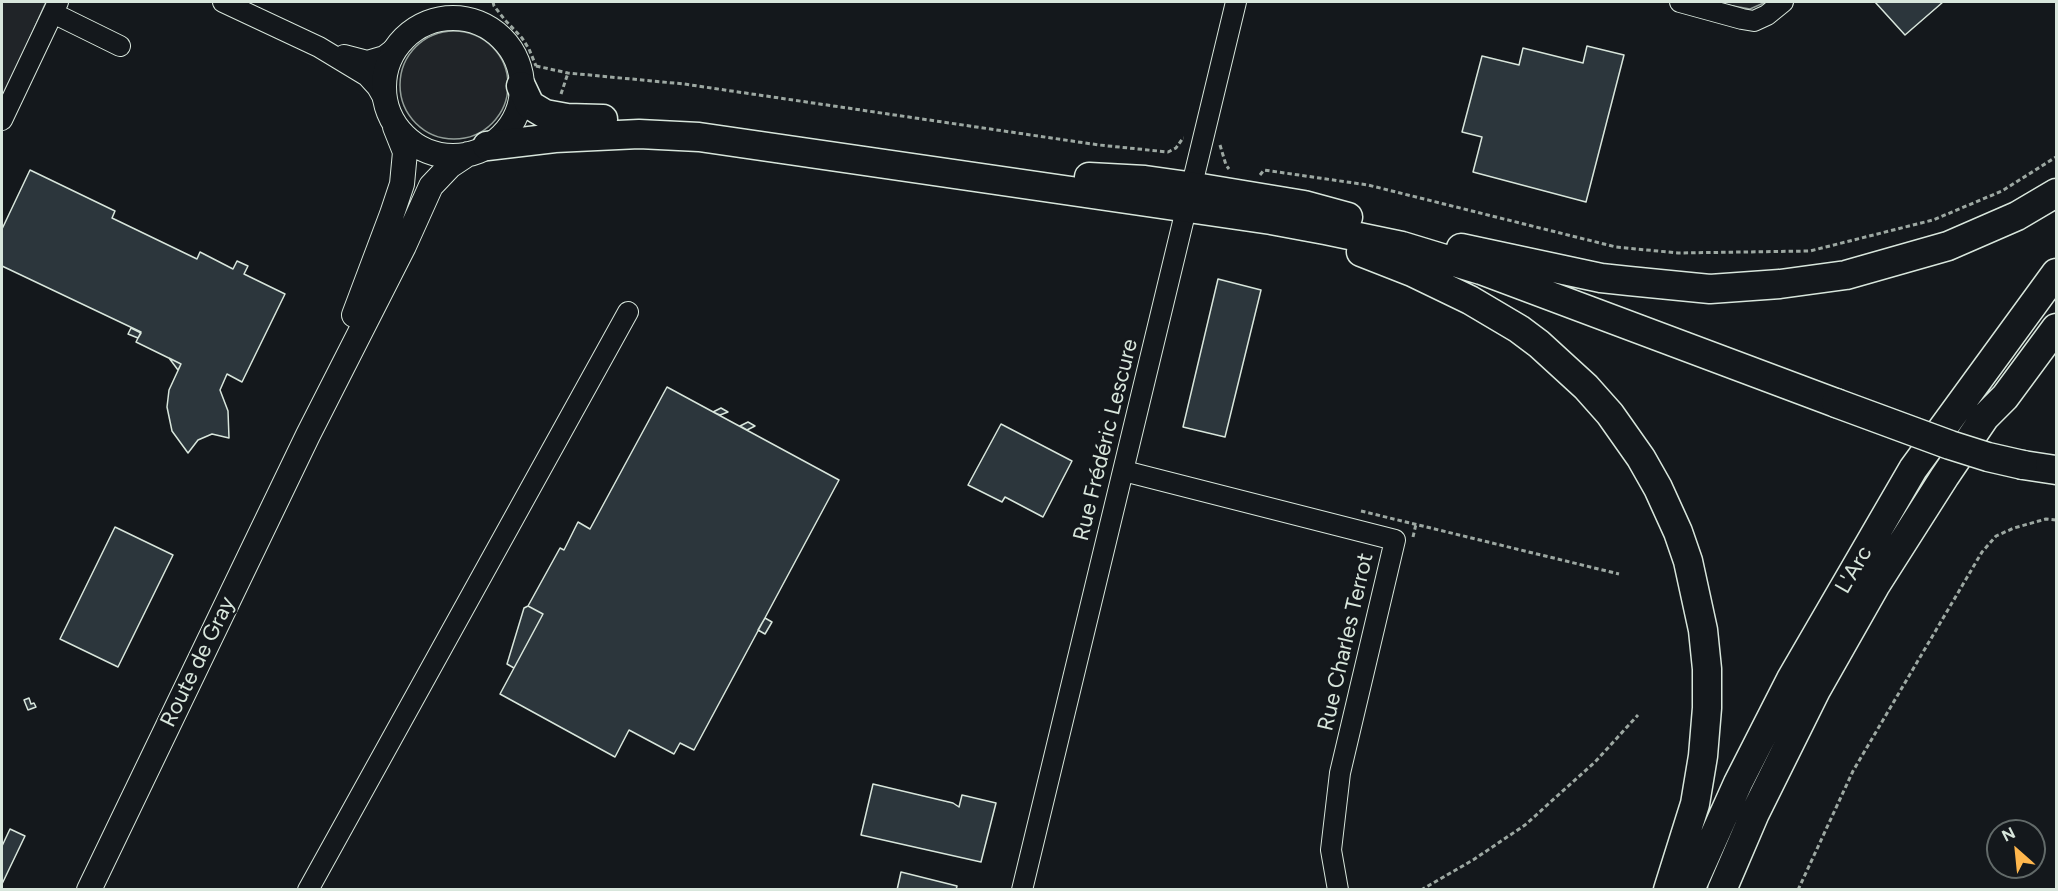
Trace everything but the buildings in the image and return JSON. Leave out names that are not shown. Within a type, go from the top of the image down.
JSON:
[{"type":"highway","points":[[529,76],[530,105],[545,114],[558,117],[673,120],[1044,173],[1145,180],[1190,197]]},
{"type":"highway","points":[[478,150],[555,138],[639,134],[699,137],[1058,189],[1084,186],[1169,196],[1179,194],[1275,210],[1481,270],[1839,397],[1971,437],[2056,470]]},
{"type":"highway","points":[[1441,244],[1619,280],[1710,289],[1780,285],[1846,275],[1948,246],[2017,216],[2056,193]]},
{"type":"highway","points":[[1275,210],[1304,205],[1441,244],[1529,273],[1839,397]]},
{"type":"highway","points":[[1275,210],[1470,300],[1519,329],[1563,364],[1598,400],[1621,428],[1650,472],[1670,513],[1688,561],[1703,630],[1707,669],[1703,756],[1695,804],[1668,890]]},
{"type":"highway","name":"L'Arc","points":[[1690,890],[1738,783],[1791,679],[1913,469],[2056,273]]},
{"type":"highway","name":"L'Arc","points":[[1722,890],[1755,813],[1816,690],[1875,586],[1985,417],[2005,397],[2056,328]]},
{"type":"highway","points":[[2024,457],[2056,454]]},
{"type":"main road","points":[[430,22],[452,2]]},
{"type":"main road","points":[[479,2],[486,26]]},
{"type":"main road","points":[[442,18],[465,18],[486,26],[503,39],[515,56],[521,75],[529,76],[515,116],[504,133],[478,150],[447,156],[427,151],[408,140],[389,112],[384,79],[390,57],[403,38],[421,25],[442,18]]},
{"type":"main road","name":"Route de Gray","points":[[308,435],[402,184],[405,152],[389,112]]},
{"type":"main road","name":"Route de Gray","points":[[88,890],[308,435],[399,256],[431,186],[450,166],[478,150]]},
{"type":"street","points":[[223,2],[319,47],[367,76],[377,87],[389,112]]},
{"type":"street","name":"Rue Frédéric Lescure","points":[[1022,890],[1236,2]]},
{"type":"street","points":[[1680,2],[1754,21],[1767,15],[1783,2]]},
{"type":"street","points":[[2,120],[56,7],[120,46]]},
{"type":"street","points":[[319,47],[360,61],[384,56],[396,47]]},
{"type":"street","points":[[308,890],[628,312]]},
{"type":"street","name":"Rue Charles Terrot","points":[[1124,471],[1395,540],[1340,773],[1331,850],[1338,890]]},
{"type":"path","points":[[561,97],[568,73]]},
{"type":"path","points":[[529,76],[568,73],[684,84],[1075,141],[1168,152],[1176,148],[1183,138],[1221,145],[1226,165],[1233,173]]},
{"type":"path","points":[[1257,180],[1264,170],[1368,185],[1616,247],[1678,253],[1810,251],[1933,220],[2002,191],[2056,157]]},
{"type":"path","points":[[1358,510],[1618,574]]},
{"type":"path","points":[[1798,890],[1853,771],[1982,552],[1996,536],[2014,528],[2046,519],[2056,520]]},
{"type":"path","points":[[1421,890],[1473,860],[1525,825],[1595,762],[1638,715]]},
{"type":"shaded area","points":[[2,2],[46,2],[2,100]]},
{"type":"shaded area","points":[[1711,2],[1766,2],[1750,9]]},
{"type":"shaded area","points":[[454,31],[475,35],[492,47],[504,64],[508,85],[504,106],[492,123],[475,135],[454,139],[433,135],[416,123],[404,106],[400,85],[404,64],[416,47],[433,35]]}]
